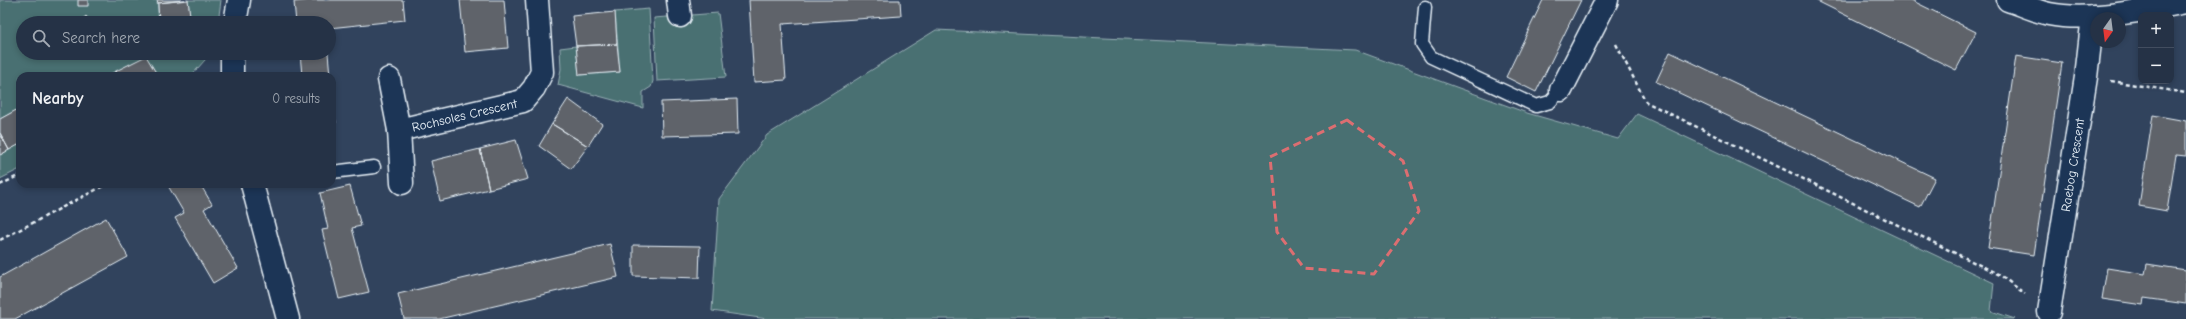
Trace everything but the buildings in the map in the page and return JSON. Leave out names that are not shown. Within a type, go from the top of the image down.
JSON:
[{"type":"street","points":[[236,16],[239,0]]},
{"type":"street","name":"Rochsoles Crescent","points":[[389,79],[399,130],[523,101],[534,88],[542,72],[537,0]]},
{"type":"street","points":[[2008,0],[2050,14],[2090,16]]},
{"type":"street","points":[[2126,13],[2186,2]]},
{"type":"street","points":[[1561,90],[1604,7]]},
{"type":"street","name":"Raebog Crescent","points":[[2049,312],[2090,46]]},
{"type":"street","points":[[232,60],[232,72]]},
{"type":"street","points":[[399,130],[402,183]]},
{"type":"street","points":[[253,188],[288,319]]},
{"type":"lane","points":[[1425,7],[1422,44],[1431,57],[1536,106],[1550,102],[1561,90]]},
{"type":"lane","points":[[336,172],[374,167]]},
{"type":"path","points":[[1604,7],[1646,102],[2000,275],[2049,312]]},
{"type":"path","points":[[2086,77],[2186,93]]},
{"type":"path","points":[[0,185],[16,177]]},
{"type":"path","points":[[0,240],[100,188]]},
{"type":"highlighted area","points":[[1347,120],[1403,161],[1419,211],[1374,274],[1304,268],[1277,232],[1270,157]]},
{"type":"green space","points":[[0,0],[157,0],[158,16],[16,16],[16,60],[205,60],[194,72],[16,72],[16,110],[0,119]]},
{"type":"green space","points":[[188,0],[221,0],[219,16],[190,16]]},
{"type":"green space","points":[[649,9],[653,81],[651,87],[643,92],[643,108],[558,85],[561,69],[560,48],[576,46],[579,75],[620,72],[615,12]]},
{"type":"green space","points":[[718,13],[726,77],[657,81],[654,18]]},
{"type":"green space","points":[[936,30],[1355,50],[1527,113],[1618,139],[1637,114],[1994,283],[1991,311],[2015,319],[767,319],[712,311],[719,199],[767,135]]},
{"type":"green space","points":[[16,146],[16,171],[0,179],[0,155]]}]
